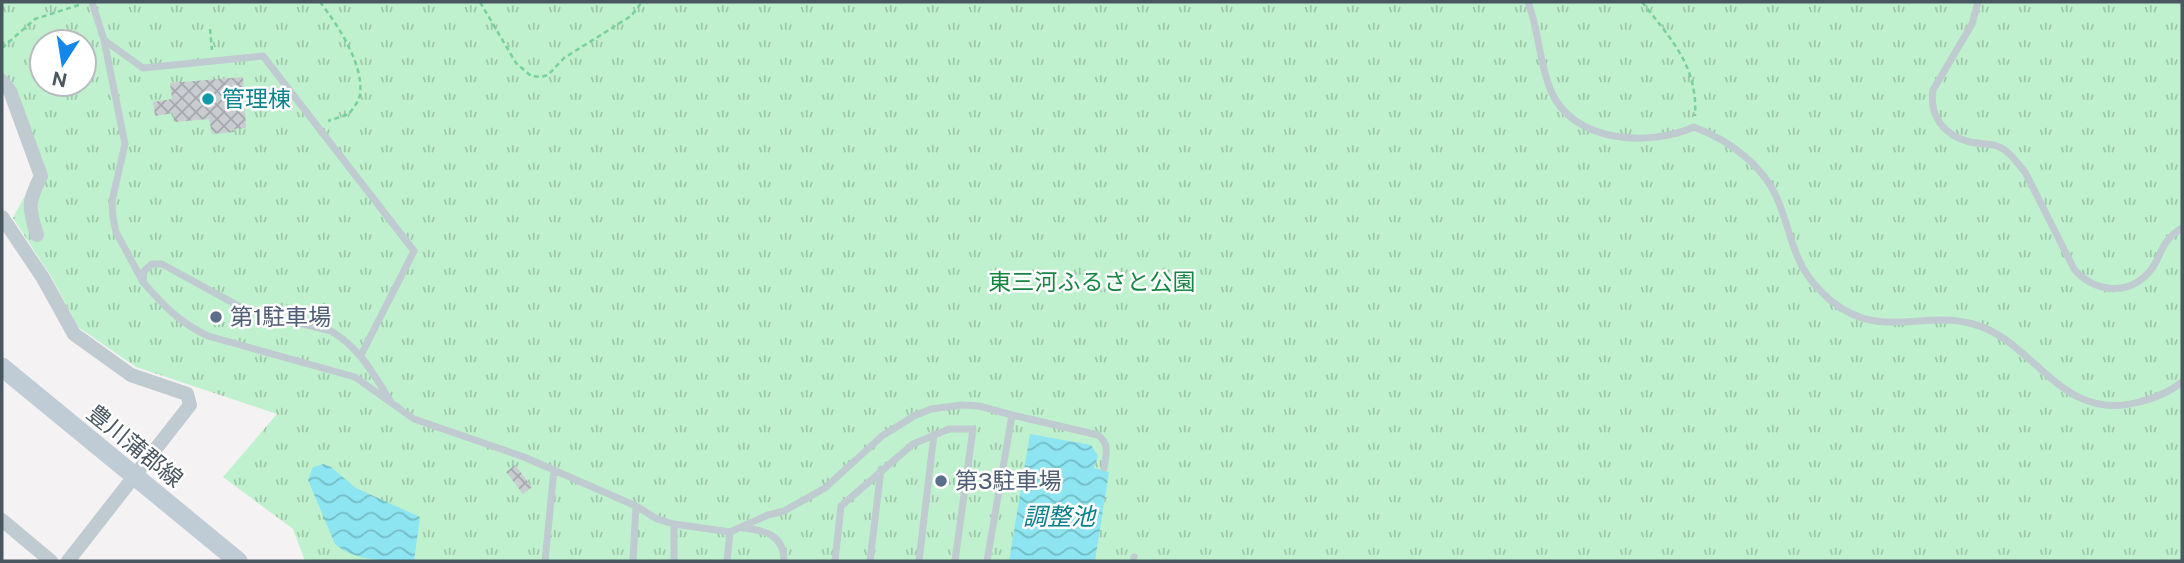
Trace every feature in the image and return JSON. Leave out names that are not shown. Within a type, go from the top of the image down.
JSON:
[{"type":"main road","name":"豊川蒲郡線","points":[[2,367],[238,561]]},
{"type":"street","points":[[2,81],[10,91],[41,176],[32,194],[30,211],[37,234]]},
{"type":"street","points":[[2,217],[43,278],[74,334],[131,374],[187,394],[190,405],[68,561]]},
{"type":"street","points":[[2,520],[51,561]]},
{"type":"lane","points":[[90,2],[104,40],[125,144],[112,201],[116,232],[143,282],[170,313],[189,327],[208,336],[355,377],[414,419],[524,457],[636,506],[657,519],[674,524],[730,532],[784,511],[825,488],[882,436],[931,409],[962,405],[1098,435],[1107,446],[1104,468]]},
{"type":"lane","points":[[1528,2],[1549,88],[1567,116],[1599,133],[1617,137],[1667,136],[1694,127],[1732,146],[1758,171],[1778,202],[1793,250],[1806,275],[1831,301],[1866,319],[1887,324],[1948,320],[1978,325],[2011,345],[2061,388],[2080,398],[2106,405],[2129,405],[2154,398],[2182,382]]},
{"type":"lane","points":[[1978,2],[1972,23],[1933,90],[1931,102],[1934,115],[1941,126],[1951,135],[1969,142],[1999,147],[2017,162],[2025,172],[2074,269],[2083,280],[2095,286],[2110,290],[2138,282],[2151,270],[2166,241],[2182,228]]},
{"type":"lane","points":[[104,40],[143,68],[263,56],[414,251],[361,355]]},
{"type":"lane","points":[[143,282],[144,271],[152,264],[162,264],[244,309],[331,331],[361,355],[391,402]]},
{"type":"lane","points":[[987,561],[1012,415]]},
{"type":"lane","points":[[835,561],[841,506],[913,444],[949,429],[973,429],[955,561]]},
{"type":"lane","points":[[919,561],[934,434]]},
{"type":"lane","points":[[870,561],[881,469]]},
{"type":"lane","points":[[545,561],[554,470]]},
{"type":"lane","points":[[634,561],[636,506]]},
{"type":"lane","points":[[674,524],[674,561]]},
{"type":"lane","points":[[742,528],[759,529],[771,534],[781,543],[784,561]]},
{"type":"lane","points":[[727,561],[730,532]]},
{"type":"path","points":[[2,48],[35,19],[90,2]]},
{"type":"path","points":[[317,125],[349,114],[360,94],[350,49],[320,2]]},
{"type":"path","points":[[480,2],[516,63],[531,76],[541,77],[548,75],[564,58],[631,16],[642,2]]},
{"type":"path","points":[[1642,2],[1676,44],[1692,80],[1696,101],[1694,127]]},
{"type":"path","points":[[210,29],[213,61]]},
{"type":"green space","name":"東三河ふるさと公園","points":[[2,2],[2182,2],[2182,561],[305,561],[293,529],[223,477],[277,414],[136,367],[78,327],[52,278],[13,218],[40,167],[11,82],[2,73]]},
{"type":"water","name":"調整池","points":[[1030,434],[1091,445],[1098,456],[1094,468],[1109,472],[1095,561],[1009,561]]},
{"type":"water","points":[[324,464],[356,488],[420,517],[414,561],[362,557],[335,544],[308,480],[313,467]]},
{"type":"building","name":"管理棟","points":[[243,77],[246,128],[212,134],[209,119],[174,122],[173,113],[155,116],[153,102],[172,99],[170,83]]},
{"type":"building","points":[[515,465],[532,487],[523,494],[506,472]]},
{"type":"place","name":"管理棟","points":[[208,99]]},
{"type":"place","name":"第1駐車場","points":[[216,317]]},
{"type":"place","name":"第3駐車場","points":[[941,481]]}]
